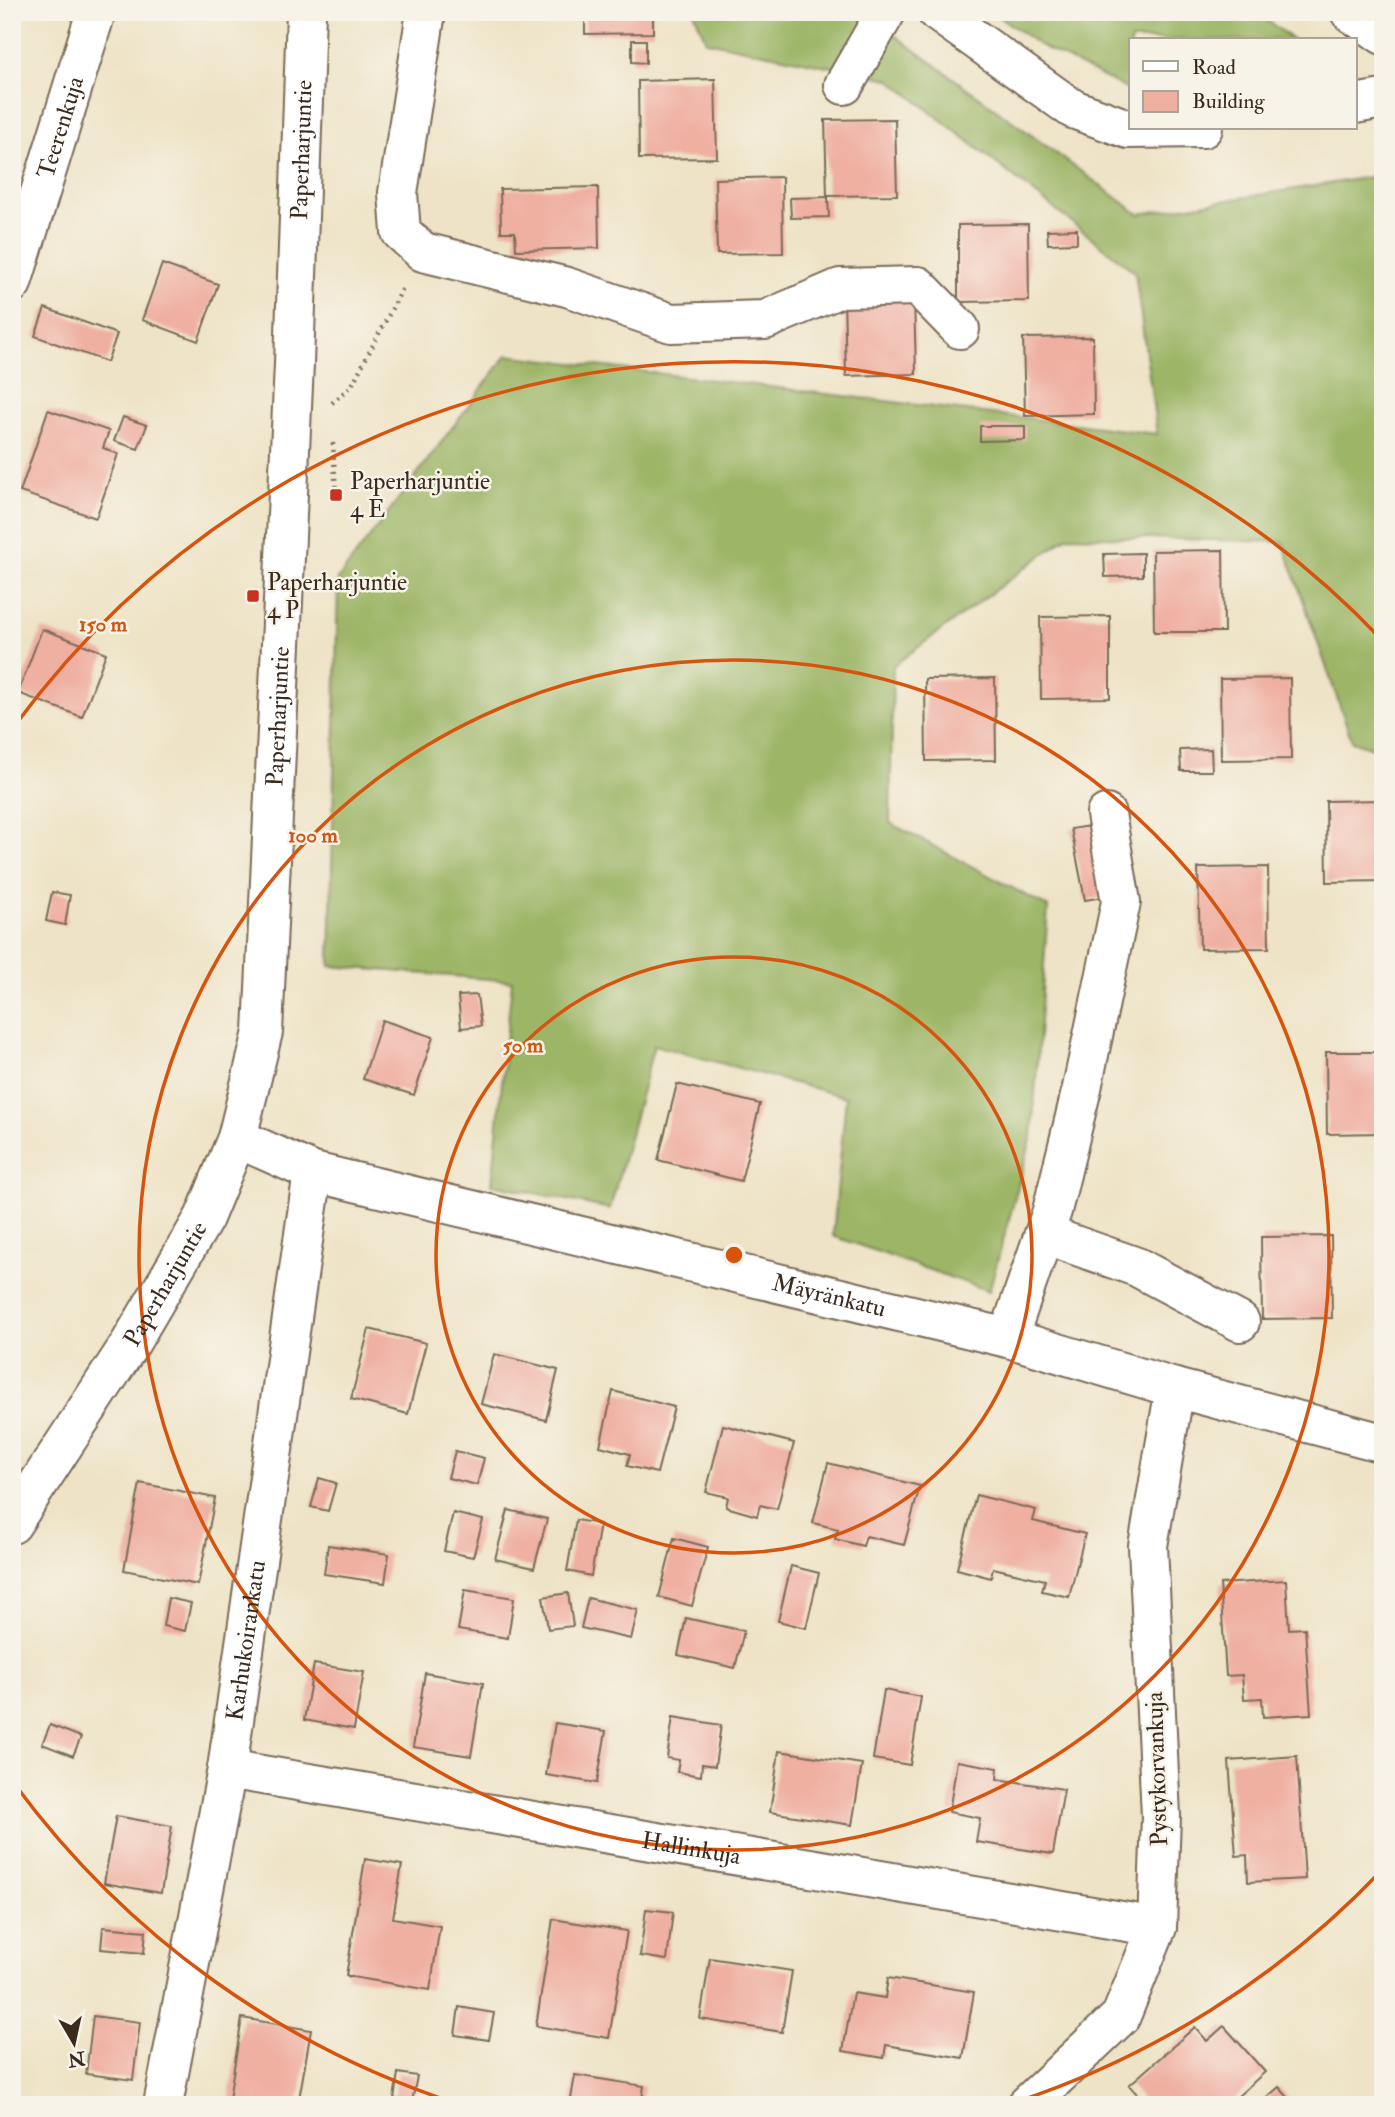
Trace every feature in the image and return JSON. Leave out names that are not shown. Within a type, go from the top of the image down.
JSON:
[{"type":"street","name":"Teerenkuja","points":[[12,283],[96,12]]},
{"type":"street","name":"Paperharjuntie","points":[[12,1524],[131,1342],[204,1218],[237,1138],[263,1032],[294,364],[306,12]]},
{"type":"street","points":[[426,12],[398,193],[401,232],[423,252],[567,287],[671,323],[765,320],[840,288],[918,286],[960,329]]},
{"type":"street","points":[[844,85],[886,12]]},
{"type":"street","points":[[937,12],[1073,109],[1129,129]]},
{"type":"street","points":[[1350,12],[1383,35]]},
{"type":"street","points":[[1356,104],[1383,99]]},
{"type":"street","points":[[1008,1338],[1046,1235],[1082,1088],[1121,902],[1106,814]]},
{"type":"street","name":"Mäyränkatu","points":[[237,1138],[313,1172],[1008,1338],[1175,1388],[1383,1443]]},
{"type":"street","name":"Karhukoirankatu","points":[[163,2105],[227,1769],[313,1172]]},
{"type":"street","points":[[1046,1235],[1136,1267],[1240,1322]]},
{"type":"street","name":"Pystykorvankuja","points":[[1027,2105],[1121,2016],[1157,1927],[1161,1816],[1148,1546],[1175,1388]]},
{"type":"street","name":"Hallinkuja","points":[[227,1769],[1157,1927]]},
{"type":"path","points":[[329,406],[352,385],[423,252]]},
{"type":"green space","points":[[694,12],[863,12],[1139,214],[1383,175],[1383,752],[1352,741],[1283,542],[1068,536],[893,666],[890,823],[1048,907],[1032,1136],[989,1291],[833,1236],[846,1097],[654,1045],[610,1209],[492,1184],[512,981],[330,966],[338,579],[507,355],[1157,434],[1135,272],[889,79],[706,41]]},
{"type":"green space","points":[[993,12],[1255,12],[1291,38],[1129,38],[1129,90],[1039,45]]},
{"type":"building","points":[[585,12],[653,12],[653,33],[585,34]]},
{"type":"building","points":[[632,40],[646,40],[646,63],[632,62]]},
{"type":"building","points":[[715,79],[717,158],[639,159],[638,81]]},
{"type":"building","points":[[895,119],[897,195],[827,196],[825,120]]},
{"type":"building","points":[[782,177],[783,253],[717,254],[715,179]]},
{"type":"building","points":[[598,187],[599,248],[516,250],[515,232],[501,232],[500,189]]},
{"type":"building","points":[[828,197],[829,217],[791,218],[790,198]]},
{"type":"building","points":[[1028,224],[1029,301],[958,302],[958,225]]},
{"type":"building","points":[[1077,229],[1077,243],[1048,244],[1047,230]]},
{"type":"building","points":[[162,264],[218,284],[198,341],[142,320]]},
{"type":"building","points":[[914,296],[916,374],[846,376],[844,297]]},
{"type":"building","points":[[45,308],[117,334],[107,362],[35,336]]},
{"type":"building","points":[[1093,337],[1094,414],[1025,416],[1023,338]]},
{"type":"building","points":[[48,410],[109,431],[103,448],[118,454],[96,518],[20,492]]},
{"type":"building","points":[[123,417],[147,425],[138,449],[114,441]]},
{"type":"building","points":[[980,426],[1025,426],[1025,440],[980,441]]},
{"type":"building","points":[[1223,550],[1224,632],[1154,632],[1153,551]]},
{"type":"building","points":[[1143,553],[1143,576],[1105,577],[1104,554]]},
{"type":"building","points":[[1110,616],[1110,698],[1041,699],[1040,617]]},
{"type":"building","points":[[42,629],[106,653],[82,717],[18,693]]},
{"type":"building","points":[[995,678],[996,760],[926,761],[925,679]]},
{"type":"building","points":[[1290,678],[1291,759],[1221,760],[1220,679]]},
{"type":"building","points":[[1211,749],[1212,771],[1181,771],[1180,750]]},
{"type":"building","points":[[1383,800],[1383,881],[1327,882],[1326,801]]},
{"type":"building","points":[[1095,825],[1109,896],[1085,900],[1071,829]]},
{"type":"building","points":[[1268,867],[1269,948],[1200,949],[1198,868]]},
{"type":"building","points":[[52,892],[70,895],[65,925],[46,921]]},
{"type":"building","points":[[477,995],[481,1026],[461,1028],[458,996]]},
{"type":"building","points":[[382,1020],[433,1037],[414,1095],[363,1079]]},
{"type":"building","points":[[1326,1052],[1383,1052],[1383,1133],[1327,1134]]},
{"type":"building","points":[[677,1084],[760,1104],[741,1181],[658,1160]]},
{"type":"building","points":[[1331,1236],[1332,1318],[1262,1319],[1261,1237]]},
{"type":"building","points":[[369,1329],[426,1343],[408,1414],[351,1399]]},
{"type":"building","points":[[494,1354],[558,1370],[546,1420],[481,1404]]},
{"type":"building","points":[[613,1391],[674,1407],[657,1473],[627,1466],[630,1454],[600,1446]]},
{"type":"building","points":[[723,1425],[794,1443],[777,1509],[760,1505],[757,1516],[726,1507],[728,1497],[706,1492]]},
{"type":"building","points":[[455,1451],[484,1458],[477,1485],[448,1478]]},
{"type":"building","points":[[828,1463],[920,1486],[904,1545],[866,1536],[863,1546],[835,1539],[838,1529],[813,1523]]},
{"type":"building","points":[[319,1478],[336,1483],[328,1511],[311,1507]]},
{"type":"building","points":[[140,1483],[215,1498],[198,1585],[124,1570]]},
{"type":"building","points":[[976,1495],[1036,1510],[1033,1521],[1085,1534],[1069,1597],[1042,1591],[1045,1580],[993,1568],[991,1578],[957,1569]]},
{"type":"building","points":[[508,1510],[547,1519],[534,1568],[495,1559]]},
{"type":"building","points":[[453,1513],[483,1520],[473,1557],[444,1551]]},
{"type":"building","points":[[576,1520],[600,1524],[591,1576],[567,1571]]},
{"type":"building","points":[[674,1538],[708,1547],[692,1606],[659,1597]]},
{"type":"building","points":[[328,1545],[389,1554],[385,1583],[324,1574]]},
{"type":"building","points":[[791,1566],[819,1573],[806,1628],[778,1621]]},
{"type":"building","points":[[1286,1580],[1289,1629],[1305,1628],[1311,1714],[1263,1717],[1262,1698],[1244,1699],[1242,1675],[1226,1676],[1220,1584]]},
{"type":"building","points":[[465,1590],[514,1598],[508,1638],[458,1630]]},
{"type":"building","points":[[568,1593],[573,1626],[548,1629],[543,1597]]},
{"type":"building","points":[[168,1598],[191,1603],[185,1631],[163,1626]]},
{"type":"building","points":[[588,1598],[638,1610],[631,1639],[581,1628]]},
{"type":"building","points":[[686,1618],[744,1631],[735,1668],[678,1655]]},
{"type":"building","points":[[314,1664],[364,1672],[354,1729],[304,1720]]},
{"type":"building","points":[[425,1673],[483,1683],[471,1756],[413,1747]]},
{"type":"building","points":[[884,1690],[921,1697],[910,1765],[873,1759]]},
{"type":"building","points":[[673,1717],[721,1725],[715,1766],[702,1764],[701,1776],[677,1772],[679,1760],[667,1758]]},
{"type":"building","points":[[555,1723],[606,1731],[597,1783],[546,1775]]},
{"type":"building","points":[[50,1725],[81,1737],[73,1756],[42,1744]]},
{"type":"building","points":[[779,1751],[862,1764],[852,1825],[770,1812]]},
{"type":"building","points":[[1297,1756],[1305,1879],[1248,1882],[1247,1855],[1236,1856],[1229,1761]]},
{"type":"building","points":[[957,1761],[998,1768],[997,1779],[1064,1789],[1053,1854],[976,1842],[980,1818],[949,1812]]},
{"type":"building","points":[[116,1816],[172,1826],[161,1893],[104,1883]]},
{"type":"building","points":[[365,1859],[402,1865],[393,1918],[440,1926],[430,1990],[346,1976]]},
{"type":"building","points":[[646,1909],[673,1912],[667,1960],[640,1956]]},
{"type":"building","points":[[553,1919],[627,1931],[609,2038],[536,2026]]},
{"type":"building","points":[[103,1927],[146,1931],[144,1953],[101,1949]]},
{"type":"building","points":[[710,1958],[792,1971],[782,2032],[700,2019]]},
{"type":"building","points":[[888,1978],[974,1992],[963,2058],[886,2045],[884,2058],[843,2051],[853,1993],[885,1998]]},
{"type":"building","points":[[459,2007],[494,2013],[489,2040],[455,2035]]},
{"type":"building","points":[[93,2016],[140,2022],[133,2080],[86,2074]]},
{"type":"building","points":[[242,2018],[311,2030],[298,2105],[228,2105]]},
{"type":"building","points":[[1224,2026],[1265,2072],[1228,2105],[1147,2105],[1129,2085],[1195,2027],[1207,2041]]},
{"type":"building","points":[[398,2073],[417,2076],[412,2102],[394,2099]]},
{"type":"building","points":[[575,2075],[644,2086],[641,2105],[570,2105]]},
{"type":"building","points":[[1279,2087],[1295,2105],[1258,2105]]},
{"type":"place","name":"Paperharjuntie 4 E","points":[[336,495]]},
{"type":"place","name":"Paperharjuntie 4 P","points":[[253,596]]}]
